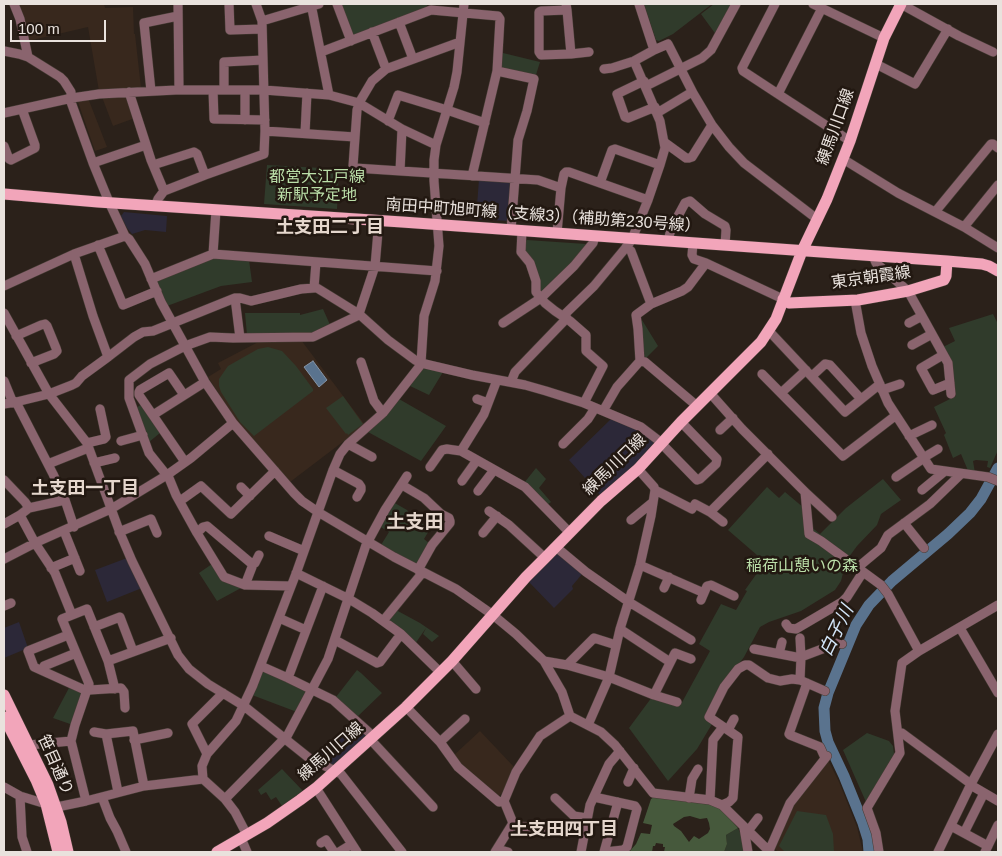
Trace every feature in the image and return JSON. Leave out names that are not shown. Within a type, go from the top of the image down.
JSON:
[{"type":"main road","name":"練馬川口線","points":[[217,852],[283,812],[316,788],[406,707],[441,673],[526,577],[602,501],[638,469],[681,422],[750,354],[769,331],[776,319],[802,251],[828,199],[850,141],[884,38],[899,5]]},
{"type":"main road","name":"南田中町旭町線（支線3）（補助第230号線）","points":[[4,194],[557,233],[595,236],[629,243],[668,241],[947,261],[982,264],[994,268]]},
{"type":"main road","name":"東京朝霞線","points":[[783,299],[789,303],[855,300],[908,291],[944,280],[947,261]]},
{"type":"main road","name":"笹目通り","points":[[4,695],[43,772],[51,806],[58,852]]},
{"type":"main road","name":"笹目通り","points":[[4,717],[8,736],[51,806],[68,852]]},
{"type":"street","points":[[14,4],[20,18],[28,57]]},
{"type":"street","points":[[178,4],[179,90]]},
{"type":"street","points":[[229,4],[230,30],[262,25],[314,5],[329,95]]},
{"type":"street","points":[[155,206],[164,191],[264,154],[262,25],[256,4]]},
{"type":"street","points":[[337,4],[351,41]]},
{"type":"street","points":[[639,4],[654,50]]},
{"type":"street","points":[[692,92],[656,110],[628,118],[625,117],[617,94],[645,84],[702,58],[711,50],[736,4]]},
{"type":"street","points":[[775,4],[742,68],[743,72],[850,141]]},
{"type":"street","points":[[813,4],[884,38]]},
{"type":"street","points":[[899,5],[993,52]]},
{"type":"street","points":[[321,52],[399,22],[430,7],[463,8],[498,16],[500,19],[497,71],[472,176]]},
{"type":"street","points":[[571,54],[566,7],[539,12],[541,55],[571,54],[589,52]]},
{"type":"street","points":[[247,852],[235,812],[225,799],[203,779],[202,766],[207,754],[236,721],[244,706],[261,666],[340,454],[348,444],[383,413],[421,363],[424,316],[437,271],[439,246],[434,173],[436,145],[457,72],[463,8]]},
{"type":"street","points":[[778,94],[822,8]]},
{"type":"street","points":[[151,91],[144,23],[178,16]]},
{"type":"street","points":[[399,22],[413,59]]},
{"type":"street","points":[[876,64],[915,84],[948,30]]},
{"type":"street","points":[[372,32],[386,69]]},
{"type":"street","points":[[460,42],[386,69],[372,81],[357,110],[353,166],[355,168],[515,180],[538,180],[561,188]]},
{"type":"street","points":[[604,69],[634,60],[668,44],[692,92],[712,125],[729,147],[744,163],[817,219]]},
{"type":"street","points":[[4,51],[28,57],[62,79],[71,92],[71,102],[109,202],[125,236],[129,239],[145,264],[172,323],[205,382],[233,423],[302,501],[368,541],[456,590],[493,615],[544,661],[562,692],[570,716],[601,732],[615,745],[652,792],[710,800],[722,806],[769,851],[790,802],[826,757],[820,747],[789,734],[804,682],[800,638]]},
{"type":"street","points":[[224,90],[224,62],[263,60]]},
{"type":"street","points":[[511,382],[515,372],[594,286],[629,243],[648,200],[665,148],[660,121],[634,60]]},
{"type":"street","points":[[497,71],[534,79],[518,140],[515,180],[517,230],[522,252],[530,263],[536,281],[536,292],[555,311],[586,335],[586,351],[603,366],[584,403]]},
{"type":"street","points":[[214,90],[214,119],[264,120]]},
{"type":"street","points":[[244,120],[245,90]]},
{"type":"street","points":[[4,113],[72,98],[129,92],[264,90],[307,93],[329,95],[359,103],[402,129],[436,145]]},
{"type":"street","points":[[129,92],[153,166],[164,191]]},
{"type":"street","points":[[305,133],[307,93]]},
{"type":"street","points":[[388,121],[398,95],[485,124]]},
{"type":"street","points":[[4,146],[11,160],[35,148],[22,109]]},
{"type":"street","points":[[664,142],[686,158],[692,157],[712,125]]},
{"type":"street","points":[[400,171],[402,129]]},
{"type":"street","points":[[265,131],[355,136]]},
{"type":"street","points":[[935,212],[991,144],[998,148]]},
{"type":"street","points":[[93,162],[146,145]]},
{"type":"street","points":[[600,183],[612,150],[615,149],[660,165]]},
{"type":"street","points":[[153,166],[194,152],[198,156],[205,176]]},
{"type":"street","points":[[843,159],[898,193],[964,227],[998,248]]},
{"type":"street","points":[[557,233],[561,188],[564,174],[569,172],[648,200]]},
{"type":"street","points":[[964,227],[998,185]]},
{"type":"street","points":[[668,241],[671,229],[684,203],[690,201],[726,228],[725,245]]},
{"type":"street","points":[[213,254],[216,210]]},
{"type":"street","points":[[291,586],[244,585],[224,576],[197,533],[169,478],[149,453],[128,398],[129,380],[150,364],[185,346],[210,337],[313,337],[357,316],[375,266],[379,220]]},
{"type":"street","points":[[4,286],[74,254],[125,236]]},
{"type":"street","points":[[503,323],[541,298],[574,266],[593,243],[595,236]]},
{"type":"street","points":[[629,243],[651,304]]},
{"type":"street","points":[[693,243],[692,257],[783,299]]},
{"type":"street","points":[[98,245],[123,305],[157,292]]},
{"type":"street","points":[[74,254],[108,357]]},
{"type":"street","points":[[151,279],[213,254],[437,271]]},
{"type":"street","points":[[873,256],[876,263],[908,291],[948,363],[952,394]]},
{"type":"street","points":[[314,288],[316,262]]},
{"type":"street","points":[[563,444],[599,409],[640,361],[636,315],[651,304],[688,287],[706,263]]},
{"type":"street","points":[[11,403],[49,394],[76,383],[82,376],[143,332],[152,331],[235,298],[251,301],[301,289],[317,288],[359,314],[388,340],[421,363],[546,390],[584,403],[641,427],[697,480],[716,464],[717,459],[681,422]]},
{"type":"street","points":[[235,298],[240,338]]},
{"type":"street","points":[[855,300],[861,333],[888,403],[931,469],[994,479]]},
{"type":"street","points":[[4,313],[49,394],[88,445],[119,532],[178,655],[189,669],[208,684],[244,706],[284,740],[309,758],[341,774],[402,852]]},
{"type":"street","points":[[909,323],[922,316]]},
{"type":"street","points":[[16,336],[41,325],[45,324],[47,326],[56,348],[56,353],[31,363]]},
{"type":"street","points":[[769,331],[809,373],[828,400],[845,412],[861,399],[881,387],[900,384]]},
{"type":"street","points":[[912,345],[932,334]]},
{"type":"street","points":[[943,355],[921,368],[933,390],[950,383]]},
{"type":"street","points":[[640,361],[645,362],[697,406]]},
{"type":"street","points":[[361,362],[374,401],[383,413]]},
{"type":"street","points":[[781,393],[824,364],[830,364],[861,399]]},
{"type":"street","points":[[184,395],[170,372],[139,392],[185,462]]},
{"type":"street","points":[[762,374],[843,456],[895,416]]},
{"type":"street","points":[[461,451],[484,414],[497,380]]},
{"type":"street","points":[[4,381],[11,403],[48,464],[65,500],[74,527]]},
{"type":"street","points":[[153,415],[205,382]]},
{"type":"street","points":[[710,393],[805,492],[832,517]]},
{"type":"street","points":[[477,399],[488,403]]},
{"type":"street","points":[[48,464],[106,437],[100,409]]},
{"type":"street","points":[[720,430],[733,418]]},
{"type":"street","points":[[4,559],[111,509],[167,476],[233,423]]},
{"type":"street","points":[[909,436],[932,425]]},
{"type":"street","points":[[120,441],[143,435]]},
{"type":"street","points":[[348,444],[372,457]]},
{"type":"street","points":[[896,476],[938,449]]},
{"type":"street","points":[[430,467],[442,450],[461,451],[525,488],[570,533]]},
{"type":"street","points":[[710,512],[768,454]]},
{"type":"street","points":[[94,463],[115,458]]},
{"type":"street","points":[[462,481],[477,460]]},
{"type":"street","points":[[638,469],[655,490],[692,510],[695,504],[723,522]]},
{"type":"street","points":[[333,470],[359,484],[361,490],[357,497]]},
{"type":"street","points":[[478,491],[494,470]]},
{"type":"street","points":[[180,501],[201,486],[231,514],[275,471]]},
{"type":"street","points":[[922,490],[945,471]]},
{"type":"street","points":[[786,624],[789,628],[796,629],[842,602],[847,597],[860,570],[881,548],[888,536],[930,504],[961,474]]},
{"type":"street","points":[[225,799],[284,740],[328,659],[368,541],[384,510],[407,476]]},
{"type":"street","points":[[4,480],[26,502],[29,508]]},
{"type":"street","points":[[383,621],[421,571],[432,546],[450,523],[449,518],[441,514],[424,498],[402,485]]},
{"type":"street","points":[[241,487],[250,496]]},
{"type":"street","points":[[588,725],[609,677],[620,629],[640,565],[655,490]]},
{"type":"street","points":[[805,492],[809,534],[881,585],[919,651]]},
{"type":"street","points":[[4,524],[29,508],[65,500]]},
{"type":"street","points":[[631,520],[653,502]]},
{"type":"street","points":[[483,533],[493,513],[509,524],[545,558]]},
{"type":"street","points":[[20,515],[35,543],[55,573],[72,614]]},
{"type":"street","points":[[119,532],[151,519],[157,533]]},
{"type":"street","points":[[904,523],[924,548]]},
{"type":"street","points":[[197,533],[203,526],[207,526],[252,564]]},
{"type":"street","points":[[64,531],[80,571]]},
{"type":"street","points":[[269,536],[304,551]]},
{"type":"street","points":[[556,547],[586,572],[629,602],[691,640]]},
{"type":"street","points":[[244,585],[252,564],[255,563],[259,555]]},
{"type":"street","points":[[51,568],[75,558]]},
{"type":"street","points":[[640,565],[669,577],[703,596],[707,586],[711,585],[734,596]]},
{"type":"street","points":[[296,573],[349,598],[383,621],[401,634],[441,673]]},
{"type":"street","points":[[664,588],[669,577]]},
{"type":"street","points":[[288,678],[323,586]]},
{"type":"street","points":[[879,852],[876,833],[867,808],[899,754],[895,711],[902,663],[998,605]]},
{"type":"street","points":[[86,802],[71,740],[89,684],[62,619],[87,609],[108,661],[115,689]]},
{"type":"street","points":[[94,627],[120,617],[133,651]]},
{"type":"street","points":[[279,618],[306,630]]},
{"type":"street","points":[[960,628],[998,693]]},
{"type":"street","points":[[620,629],[670,662]]},
{"type":"street","points":[[335,640],[377,664],[401,634]]},
{"type":"street","points":[[68,635],[28,651],[34,667],[87,691],[121,688],[124,692],[125,708]]},
{"type":"street","points":[[108,661],[171,638]]},
{"type":"street","points":[[567,665],[594,638],[616,645]]},
{"type":"street","points":[[779,654],[782,642]]},
{"type":"street","points":[[754,649],[801,658],[838,643],[842,644]]},
{"type":"street","points":[[42,670],[44,666],[76,653]]},
{"type":"street","points":[[654,695],[675,653],[690,659]]},
{"type":"street","points":[[452,661],[476,689]]},
{"type":"street","points":[[544,661],[567,665],[609,677],[677,702]]},
{"type":"street","points":[[722,806],[733,798],[735,792],[738,737],[709,717],[724,687],[738,669],[749,665],[768,678],[780,681],[792,679],[825,691]]},
{"type":"street","points":[[261,666],[333,700],[372,737],[422,790],[433,807]]},
{"type":"street","points":[[207,754],[192,724],[223,693]]},
{"type":"street","points":[[406,707],[440,742],[458,767],[499,802],[504,801]]},
{"type":"street","points":[[508,852],[496,851],[513,821],[504,801],[516,772],[540,736],[570,716]]},
{"type":"street","points":[[440,742],[465,719]]},
{"type":"street","points":[[710,800],[713,740],[734,720]]},
{"type":"street","points":[[94,732],[106,734],[132,731],[144,786]]},
{"type":"street","points":[[898,732],[902,733],[974,787],[998,801]]},
{"type":"street","points":[[134,740],[168,733]]},
{"type":"street","points":[[106,734],[118,792]]},
{"type":"street","points":[[938,852],[998,734]]},
{"type":"street","points":[[29,745],[71,740]]},
{"type":"street","points":[[581,852],[590,805],[609,764],[620,751]]},
{"type":"street","points":[[628,782],[634,768]]},
{"type":"street","points":[[689,798],[692,779],[698,769]]},
{"type":"street","points":[[4,786],[20,796],[51,806],[86,802],[144,786],[203,779]]},
{"type":"street","points":[[316,788],[354,848],[339,852]]},
{"type":"street","points":[[964,833],[984,793]]},
{"type":"street","points":[[20,796],[22,837],[27,852]]},
{"type":"street","points":[[102,797],[126,852]]},
{"type":"street","points":[[594,797],[618,802],[635,806],[637,810],[627,847],[623,850],[605,852],[618,802]]},
{"type":"street","points":[[555,798],[574,816],[587,818]]},
{"type":"street","points":[[746,829],[758,818]]},
{"type":"street","points":[[512,824],[547,828]]},
{"type":"street","points":[[951,826],[991,844],[998,826]]},
{"type":"street","points":[[746,829],[748,852]]},
{"type":"street","points":[[321,843],[326,840],[334,852]]},
{"type":"shaded area","points":[[16,4],[104,4],[105,8],[133,7],[134,34],[141,88],[99,91],[88,27],[28,41]]},
{"type":"shaded area","points":[[124,96],[129,98],[135,118],[113,126],[102,97]]},
{"type":"shaded area","points":[[88,98],[107,147],[95,151],[78,102]]},
{"type":"shaded area","points":[[479,179],[510,182],[508,221],[476,219]]},
{"type":"shaded area","points":[[124,212],[167,216],[166,232],[145,230],[132,234],[121,216]]},
{"type":"shaded area","points":[[264,339],[301,340],[365,425],[290,482],[237,422],[208,377],[221,369],[218,363]]},
{"type":"shaded area","points":[[612,418],[640,429],[654,439],[654,443],[634,465],[600,495],[569,460]]},
{"type":"shaded area","points":[[557,553],[583,573],[572,586],[573,589],[554,608],[529,582]]},
{"type":"shaded area","points":[[127,558],[142,588],[107,602],[95,570]]},
{"type":"shaded area","points":[[19,622],[28,648],[4,658],[4,628]]},
{"type":"shaded area","points":[[353,722],[367,735],[333,766],[314,757]]},
{"type":"shaded area","points":[[480,731],[514,767],[503,792],[497,798],[460,765],[453,756]]},
{"type":"shaded area","points":[[827,760],[839,782],[857,827],[863,852],[778,852],[773,847],[794,804]]},
{"type":"green space","points":[[340,4],[427,5],[426,8],[354,35],[351,34]]},
{"type":"green space","points":[[644,4],[712,4],[673,34],[659,41],[656,40]]},
{"type":"green space","points":[[714,4],[735,4],[717,36],[701,14]]},
{"type":"green space","points":[[503,53],[540,62],[535,78],[501,70],[501,55]]},
{"type":"green space","name":"都営大江戸線 新駅予定地","points":[[267,165],[339,169],[337,209],[264,204]]},
{"type":"green space","points":[[525,241],[586,244],[587,247],[540,293],[525,252]]},
{"type":"green space","points":[[213,257],[249,260],[252,282],[221,286],[167,306],[156,282],[158,278]]},
{"type":"green space","points":[[323,309],[331,327],[312,335],[247,335],[245,313],[300,313],[300,315]]},
{"type":"green space","points":[[993,314],[998,324],[998,450],[990,468],[987,467],[988,461],[976,460],[973,461],[975,473],[969,473],[961,454],[953,458],[944,435],[946,433],[934,407],[956,396],[950,362],[943,347],[955,341],[949,328]]},
{"type":"green space","points":[[642,320],[658,346],[646,358],[643,356]]},
{"type":"green space","points":[[268,347],[282,351],[296,366],[313,391],[254,436],[240,422],[221,392],[219,379],[228,366],[258,349]]},
{"type":"green space","points":[[426,368],[443,372],[429,395],[410,386],[422,369]]},
{"type":"green space","points":[[343,396],[363,424],[348,435],[326,408]]},
{"type":"green space","points":[[399,399],[446,426],[421,461],[368,432]]},
{"type":"green space","points":[[142,404],[160,433],[149,442],[136,408]]},
{"type":"green space","points":[[536,468],[546,479],[539,488],[551,502],[547,505],[524,483]]},
{"type":"green space","name":"稲荷山憩いの森","points":[[883,479],[901,500],[881,514],[877,525],[846,561],[841,581],[835,590],[801,611],[760,627],[744,657],[722,687],[712,724],[697,749],[668,781],[629,728],[652,697],[680,706],[710,651],[699,644],[721,604],[736,610],[747,591],[745,590],[765,562],[728,530],[767,487],[779,498],[785,492],[804,508],[805,522],[820,534],[846,508]]},
{"type":"green space","points":[[393,502],[407,510],[430,529],[424,539],[430,544],[416,565],[381,545],[389,532],[379,526]]},
{"type":"green space","points":[[212,564],[241,588],[217,601],[199,573]]},
{"type":"green space","points":[[396,610],[420,623],[439,636],[432,642],[423,634],[426,628],[415,644],[391,622],[390,620]]},
{"type":"green space","points":[[266,670],[308,692],[297,712],[252,695],[262,672]]},
{"type":"green space","points":[[357,670],[382,693],[357,717],[336,697]]},
{"type":"green space","points":[[70,686],[83,692],[73,725],[53,718]]},
{"type":"green space","points":[[867,733],[889,741],[893,746],[894,754],[866,802],[843,750]]},
{"type":"green space","points":[[282,769],[303,791],[282,806],[276,797],[271,800],[266,792],[261,795],[258,790]]},
{"type":"green space","points":[[656,796],[704,802],[720,808],[738,828],[726,835],[727,844],[724,852],[664,852],[665,847],[663,847],[663,844],[656,843],[653,846],[652,852],[629,852],[636,844],[641,833],[650,834],[652,825],[643,823],[651,799]],"holes":[[[690,816],[700,819],[707,818],[710,829],[708,833],[699,839],[694,836],[689,842],[673,824],[684,817]]]},
{"type":"green space","points":[[797,811],[826,815],[833,834],[834,852],[785,852],[779,846]]},
{"type":"green space","points":[[738,828],[746,852],[724,852],[727,844],[726,835]]},
{"type":"water","points":[[313,361],[327,380],[319,387],[304,367]]},
{"type":"waterway","name":"白子川","points":[[869,852],[868,839],[863,823],[825,731],[824,708],[828,693],[856,625],[869,605],[892,581],[970,513],[981,499],[998,468]]},
{"type":"district","name":"土支田二丁目","points":[[330,228]]},
{"type":"district","name":"土支田一丁目","points":[[85,489]]},
{"type":"district","name":"土支田","points":[[415,523]]},
{"type":"district","name":"土支田四丁目","points":[[564,830]]}]
